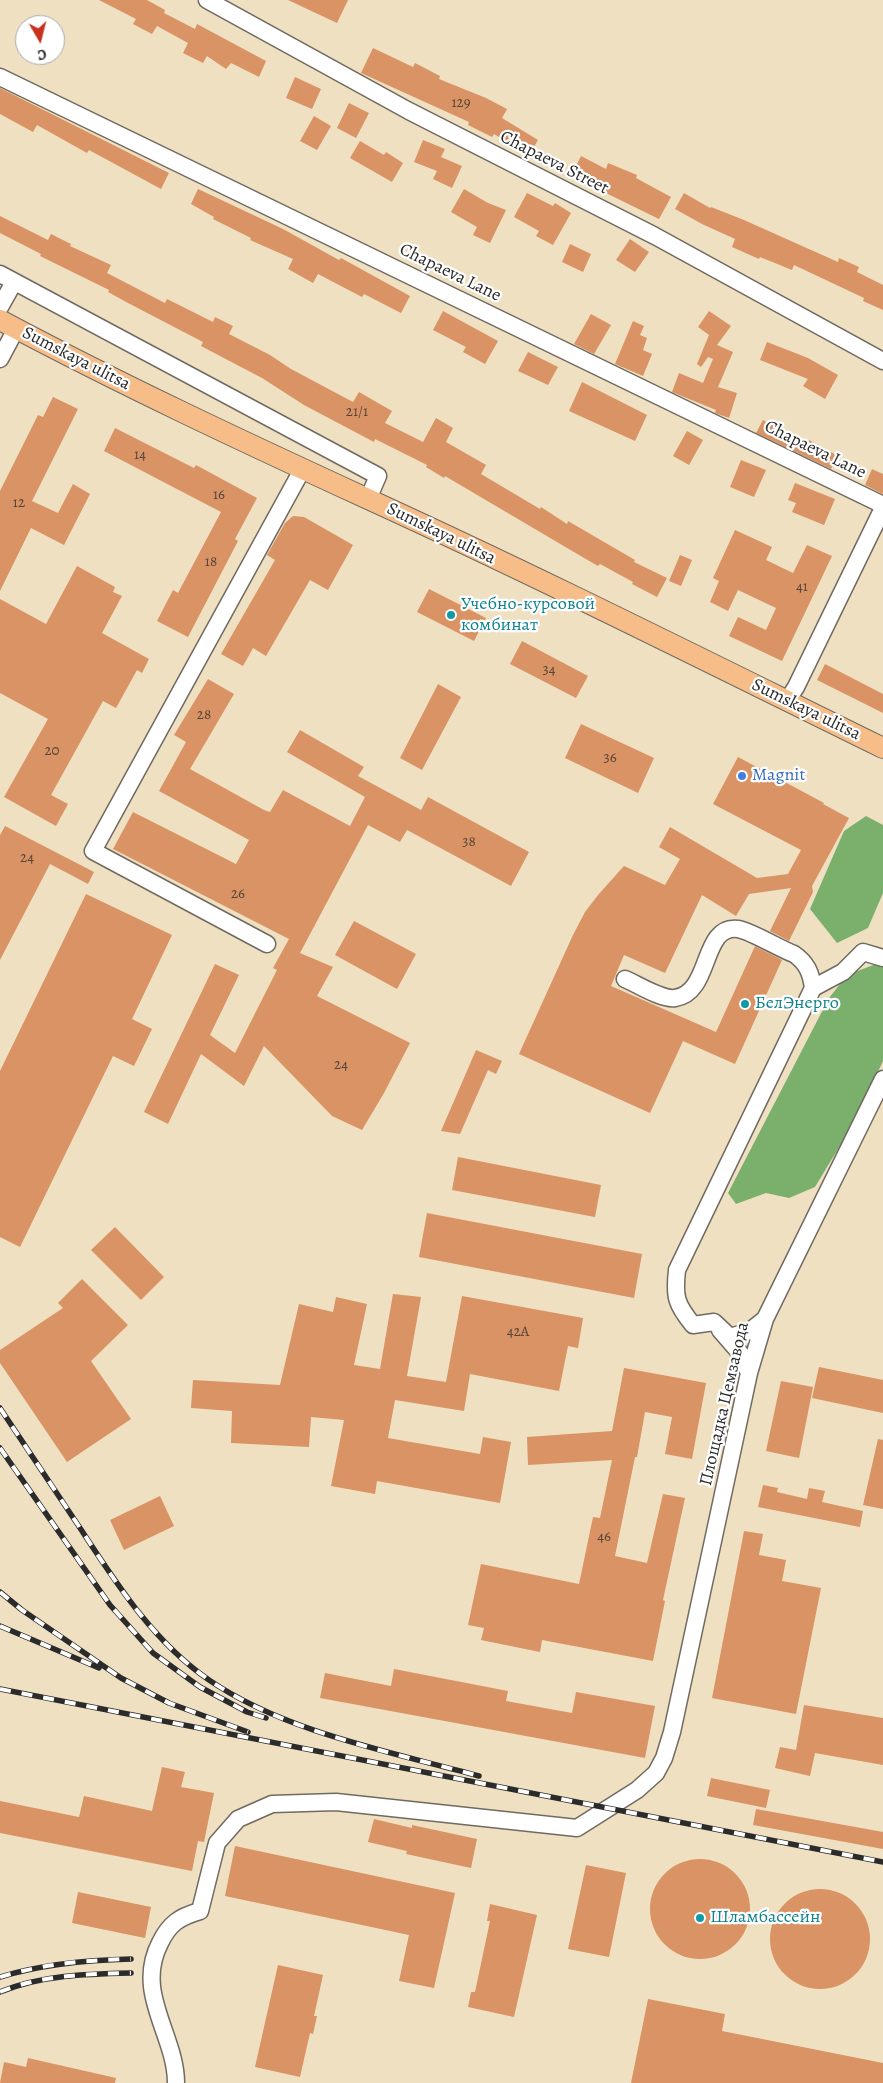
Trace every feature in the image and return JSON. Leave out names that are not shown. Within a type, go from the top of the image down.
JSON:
[{"type":"main road","name":"Sumskaya ulitsa","points":[[8,324],[302,470],[368,499],[883,748]]},
{"type":"street","name":"Chapaeva Street","points":[[207,0],[409,111],[655,236],[883,360]]},
{"type":"street","name":"Chapaeva Lane","points":[[0,77],[883,506]]},
{"type":"street","points":[[0,307],[7,278],[378,476],[368,499]]},
{"type":"street","points":[[0,359],[8,324]]},
{"type":"street","points":[[268,944],[93,851],[302,470]]},
{"type":"street","points":[[787,701],[883,506]]},
{"type":"street","points":[[625,979],[667,997],[674,998],[688,994],[699,979],[716,938],[728,930],[738,929],[802,960],[811,973],[812,988],[677,1270],[674,1290],[680,1310],[693,1325],[714,1322]]},
{"type":"street","points":[[812,988],[843,972],[863,952],[880,959],[883,958]]},
{"type":"street","name":"Площадка Цемзавода","points":[[176,2083],[176,2069],[151,1992],[154,1954],[167,1929],[184,1916],[200,1911],[217,1843],[238,1819],[272,1804],[336,1802],[577,1828],[637,1790],[656,1773],[664,1758],[672,1732],[749,1373],[765,1319],[883,1079]]},
{"type":"street","points":[[714,1322],[730,1337],[750,1331],[765,1319]]},
{"type":"street","points":[[714,1322],[740,1353],[749,1373]]},
{"type":"green space","points":[[866,816],[883,825],[883,893],[868,928],[837,943],[810,909],[844,831]]},
{"type":"green space","points":[[876,964],[883,964],[883,1061],[855,1121],[815,1187],[789,1198],[766,1193],[736,1204],[728,1193],[829,998],[847,975]]},
{"type":"building","points":[[99,0],[147,0],[165,10],[164,13],[195,29],[197,24],[266,61],[259,77],[231,63],[226,69],[207,56],[203,63],[183,53],[188,43],[157,26],[152,34],[133,24],[136,19]]},
{"type":"building","points":[[288,0],[348,0],[337,23]]},
{"type":"building","points":[[373,48],[413,67],[415,63],[440,76],[439,79],[486,98],[507,109],[502,118],[538,140],[529,155],[494,134],[492,137],[468,125],[469,122],[361,73]]},
{"type":"building","points":[[295,77],[321,89],[312,109],[286,98]]},
{"type":"building","points":[[0,88],[169,173],[161,189],[89,150],[87,153],[37,125],[33,132],[0,114]]},
{"type":"building","points":[[349,103],[369,113],[356,138],[337,128]]},
{"type":"building","points":[[314,116],[331,126],[317,150],[300,141]]},
{"type":"building","points":[[423,140],[445,149],[441,157],[462,166],[452,188],[433,179],[437,171],[414,162]]},
{"type":"building","points":[[360,141],[384,155],[386,152],[403,163],[392,182],[350,158]]},
{"type":"building","points":[[581,156],[606,169],[608,163],[637,175],[636,178],[671,197],[659,219],[571,176]]},
{"type":"building","points":[[198,189],[283,229],[339,260],[341,258],[410,296],[401,313],[364,294],[362,297],[318,274],[313,283],[288,269],[293,259],[250,240],[251,238],[213,219],[214,217],[191,204]]},
{"type":"building","points":[[464,189],[488,203],[506,210],[490,243],[473,235],[477,227],[451,212]]},
{"type":"building","points":[[527,193],[553,206],[555,203],[571,213],[553,245],[536,236],[539,231],[514,217]]},
{"type":"building","points":[[684,193],[710,208],[744,220],[838,262],[839,258],[859,267],[857,272],[883,285],[883,310],[863,301],[864,298],[794,265],[792,270],[760,257],[759,259],[732,247],[735,239],[675,209]]},
{"type":"building","points":[[0,216],[48,240],[51,234],[71,244],[70,246],[111,265],[107,273],[165,303],[167,299],[213,322],[215,317],[233,326],[229,334],[353,402],[359,392],[392,411],[385,423],[423,442],[436,418],[453,428],[446,442],[486,465],[481,474],[540,509],[541,507],[567,524],[568,521],[635,560],[634,562],[667,578],[657,597],[600,564],[598,566],[445,476],[444,478],[426,467],[427,465],[375,439],[374,442],[304,405],[262,378],[201,346],[203,342],[0,233]]},
{"type":"building","points":[[630,239],[649,252],[635,272],[616,260]]},
{"type":"building","points":[[570,244],[591,254],[583,272],[562,262]]},
{"type":"building","points":[[443,311],[498,341],[485,364],[463,352],[466,347],[433,330]]},
{"type":"building","points":[[709,311],[731,326],[717,345],[733,352],[718,387],[737,393],[729,418],[715,413],[716,410],[672,392],[679,373],[703,383],[713,359],[708,357],[701,367],[697,364],[709,335],[698,327]]},
{"type":"building","points":[[591,314],[611,325],[594,354],[574,344]]},
{"type":"building","points":[[633,321],[644,326],[640,335],[647,338],[643,350],[652,354],[643,376],[615,364]]},
{"type":"building","points":[[767,342],[808,358],[838,375],[825,399],[803,386],[808,379],[760,360]]},
{"type":"building","points":[[528,352],[558,367],[548,385],[518,371]]},
{"type":"building","points":[[582,382],[647,415],[635,441],[569,411]]},
{"type":"building","points":[[53,397],[78,409],[32,501],[58,513],[73,484],[90,494],[64,545],[31,528],[0,591],[0,491],[38,415],[43,417]]},
{"type":"building","points":[[763,420],[807,444],[809,440],[838,456],[831,469],[756,433]]},
{"type":"building","points":[[115,428],[194,468],[196,465],[257,498],[235,539],[238,541],[188,637],[157,621],[173,590],[178,593],[221,512],[104,451]]},
{"type":"building","points":[[687,431],[703,440],[689,465],[673,456]]},
{"type":"building","points":[[741,460],[766,470],[754,497],[730,487]]},
{"type":"building","points":[[872,469],[883,474],[883,494],[865,485]]},
{"type":"building","points":[[795,483],[835,499],[824,525],[792,512],[796,503],[788,500]]},
{"type":"building","points":[[293,516],[304,517],[353,545],[328,590],[310,580],[266,656],[253,648],[243,666],[221,654],[275,560],[267,555],[285,523]]},
{"type":"building","points":[[735,530],[772,547],[766,560],[793,573],[807,545],[832,556],[782,661],[729,636],[738,617],[766,630],[776,608],[738,590],[728,611],[710,602],[719,581],[713,578]]},
{"type":"building","points":[[680,555],[692,560],[681,586],[669,581]]},
{"type":"building","points":[[77,566],[115,587],[113,592],[122,596],[102,633],[149,659],[142,673],[137,670],[116,708],[103,701],[51,795],[68,804],[56,826],[4,797],[48,719],[0,693],[0,599],[46,624]]},
{"type":"building","name":"Учебно-курсовой комбинат","points":[[429,589],[486,618],[474,641],[417,612]]},
{"type":"building","points":[[522,641],[588,676],[576,698],[510,664]]},
{"type":"building","points":[[825,664],[883,694],[883,713],[817,680]]},
{"type":"building","points":[[208,679],[234,694],[190,769],[264,810],[270,812],[283,790],[350,826],[365,797],[287,752],[300,730],[364,767],[358,776],[421,810],[428,797],[529,852],[511,886],[407,830],[400,842],[368,825],[300,953],[333,967],[317,996],[410,1043],[362,1130],[332,1116],[264,1046],[244,1086],[201,1054],[168,1124],[144,1112],[215,964],[239,975],[210,1035],[235,1053],[277,970],[273,968],[289,939],[113,849],[133,812],[236,864],[249,840],[159,791],[186,742],[174,735]]},
{"type":"building","points":[[438,684],[461,697],[422,770],[400,758]]},
{"type":"building","points":[[581,724],[654,758],[638,793],[565,758]]},
{"type":"building","points":[[738,757],[849,818],[812,886],[813,892],[789,941],[770,931],[791,888],[749,894],[736,916],[702,895],[665,973],[624,955],[611,986],[716,1032],[755,946],[782,960],[735,1064],[683,1041],[650,1113],[519,1054],[573,935],[585,912],[598,895],[624,866],[665,885],[680,859],[659,847],[670,827],[757,878],[788,874],[801,850],[713,804]]},
{"type":"building","points":[[5,826],[94,872],[88,884],[50,864],[0,960],[0,835]]},
{"type":"building","points":[[86,894],[172,935],[132,1019],[152,1029],[134,1066],[113,1056],[20,1247],[0,1237],[0,1071]]},
{"type":"building","points":[[354,921],[416,954],[397,989],[335,955]]},
{"type":"building","points":[[476,1050],[502,1061],[496,1074],[488,1070],[460,1134],[441,1131]]},
{"type":"building","points":[[458,1157],[601,1185],[595,1217],[452,1190]]},
{"type":"building","points":[[427,1213],[642,1254],[634,1298],[419,1257]]},
{"type":"building","points":[[115,1227],[164,1277],[141,1300],[91,1250]]},
{"type":"building","points":[[82,1279],[128,1325],[91,1361],[131,1419],[67,1462],[0,1363],[0,1350],[63,1308],[58,1303]]},
{"type":"building","points":[[393,1294],[421,1297],[407,1376],[446,1382],[462,1296],[583,1318],[578,1348],[568,1346],[559,1391],[470,1374],[464,1411],[395,1400],[388,1438],[480,1454],[483,1437],[511,1442],[500,1503],[377,1481],[375,1494],[331,1486],[344,1420],[311,1417],[309,1447],[231,1443],[232,1411],[191,1408],[193,1380],[280,1385],[299,1304],[333,1312],[336,1297],[367,1304],[354,1365],[380,1369]]},
{"type":"building","points":[[819,1367],[883,1380],[883,1413],[812,1398]]},
{"type":"building","points":[[624,1368],[706,1383],[692,1459],[665,1454],[672,1417],[645,1412],[615,1556],[647,1563],[663,1494],[685,1498],[663,1600],[665,1601],[653,1661],[542,1640],[540,1652],[481,1640],[484,1628],[468,1625],[481,1564],[579,1584],[593,1517],[600,1518],[612,1460],[528,1465],[527,1437],[612,1431]]},
{"type":"building","points":[[781,1381],[813,1387],[799,1458],[766,1451]]},
{"type":"building","points":[[878,1439],[883,1440],[883,1509],[863,1505]]},
{"type":"building","points":[[763,1485],[778,1488],[777,1492],[807,1499],[809,1488],[825,1491],[822,1502],[863,1511],[860,1527],[758,1507]]},
{"type":"building","points":[[160,1496],[174,1526],[124,1550],[110,1520]]},
{"type":"building","points":[[744,1531],[763,1534],[759,1555],[786,1560],[782,1581],[821,1588],[796,1714],[712,1698]]},
{"type":"building","points":[[394,1669],[508,1691],[506,1701],[572,1713],[576,1692],[655,1706],[645,1758],[320,1698],[325,1673],[391,1686]]},
{"type":"building","points":[[804,1705],[883,1718],[883,1765],[815,1753],[810,1776],[775,1768],[780,1747],[796,1750]]},
{"type":"building","points":[[162,1767],[185,1772],[181,1787],[214,1793],[204,1842],[198,1841],[192,1871],[0,1833],[0,1801],[79,1817],[84,1796],[152,1811]]},
{"type":"building","points":[[711,1778],[770,1790],[766,1808],[707,1796]]},
{"type":"building","points":[[756,1809],[883,1832],[883,1849],[753,1825]]},
{"type":"building","points":[[374,1819],[412,1828],[412,1825],[477,1839],[471,1868],[406,1854],[407,1851],[368,1842]]},
{"type":"building","points":[[235,1846],[455,1893],[434,1988],[399,1981],[409,1935],[225,1896]]},
{"type":"building","name":"Шламбассейн","points":[[700,1859],[710,1860],[728,1867],[742,1881],[749,1899],[749,1919],[742,1937],[728,1951],[710,1958],[700,1959],[690,1958],[672,1951],[658,1937],[651,1919],[650,1909],[651,1899],[658,1881],[672,1867],[690,1860]]},
{"type":"building","points":[[586,1865],[626,1873],[609,1957],[568,1949]]},
{"type":"building","name":"Шламбассейн","points":[[820,1889],[830,1890],[848,1897],[862,1911],[869,1929],[869,1949],[862,1967],[848,1981],[830,1988],[820,1989],[810,1988],[792,1981],[778,1967],[771,1949],[770,1939],[771,1929],[778,1911],[792,1897],[810,1890]]},
{"type":"building","points":[[78,1892],[151,1907],[145,1938],[72,1923]]},
{"type":"building","points":[[490,1904],[537,1915],[514,2017],[468,2007],[471,1992],[475,1992],[490,1921],[487,1921]]},
{"type":"building","points":[[278,1965],[323,1975],[314,2016],[317,2016],[313,2034],[310,2033],[300,2077],[255,2067]]},
{"type":"building","points":[[648,1999],[725,2014],[722,2031],[883,2063],[883,2083],[631,2083]]},
{"type":"building","points":[[28,2058],[116,2078],[115,2083],[0,2083],[4,2062],[26,2067]]},
{"type":"railway","points":[[0,1408],[138,1612],[154,1631],[189,1665],[209,1680],[239,1698],[271,1714],[375,1749],[479,1776]]},
{"type":"railway","points":[[0,1448],[110,1605],[153,1653],[200,1687],[247,1712],[266,1718]]},
{"type":"railway","points":[[0,1592],[22,1610],[121,1678],[169,1703],[248,1732]]},
{"type":"railway","points":[[0,1626],[99,1668]]},
{"type":"railway","points":[[0,1689],[883,1862]]},
{"type":"railway","points":[[0,1977],[32,1969],[65,1964],[131,1959]]},
{"type":"railway","points":[[0,1992],[16,1986],[64,1976],[131,1973]]},
{"type":"place","name":"Учебно-курсовой комбинат","points":[[451,615]]},
{"type":"place","name":"Magnit","points":[[742,776]]},
{"type":"place","name":"БелЭнерго","points":[[745,1004]]},
{"type":"place","name":"Шламбассейн","points":[[700,1918]]}]
